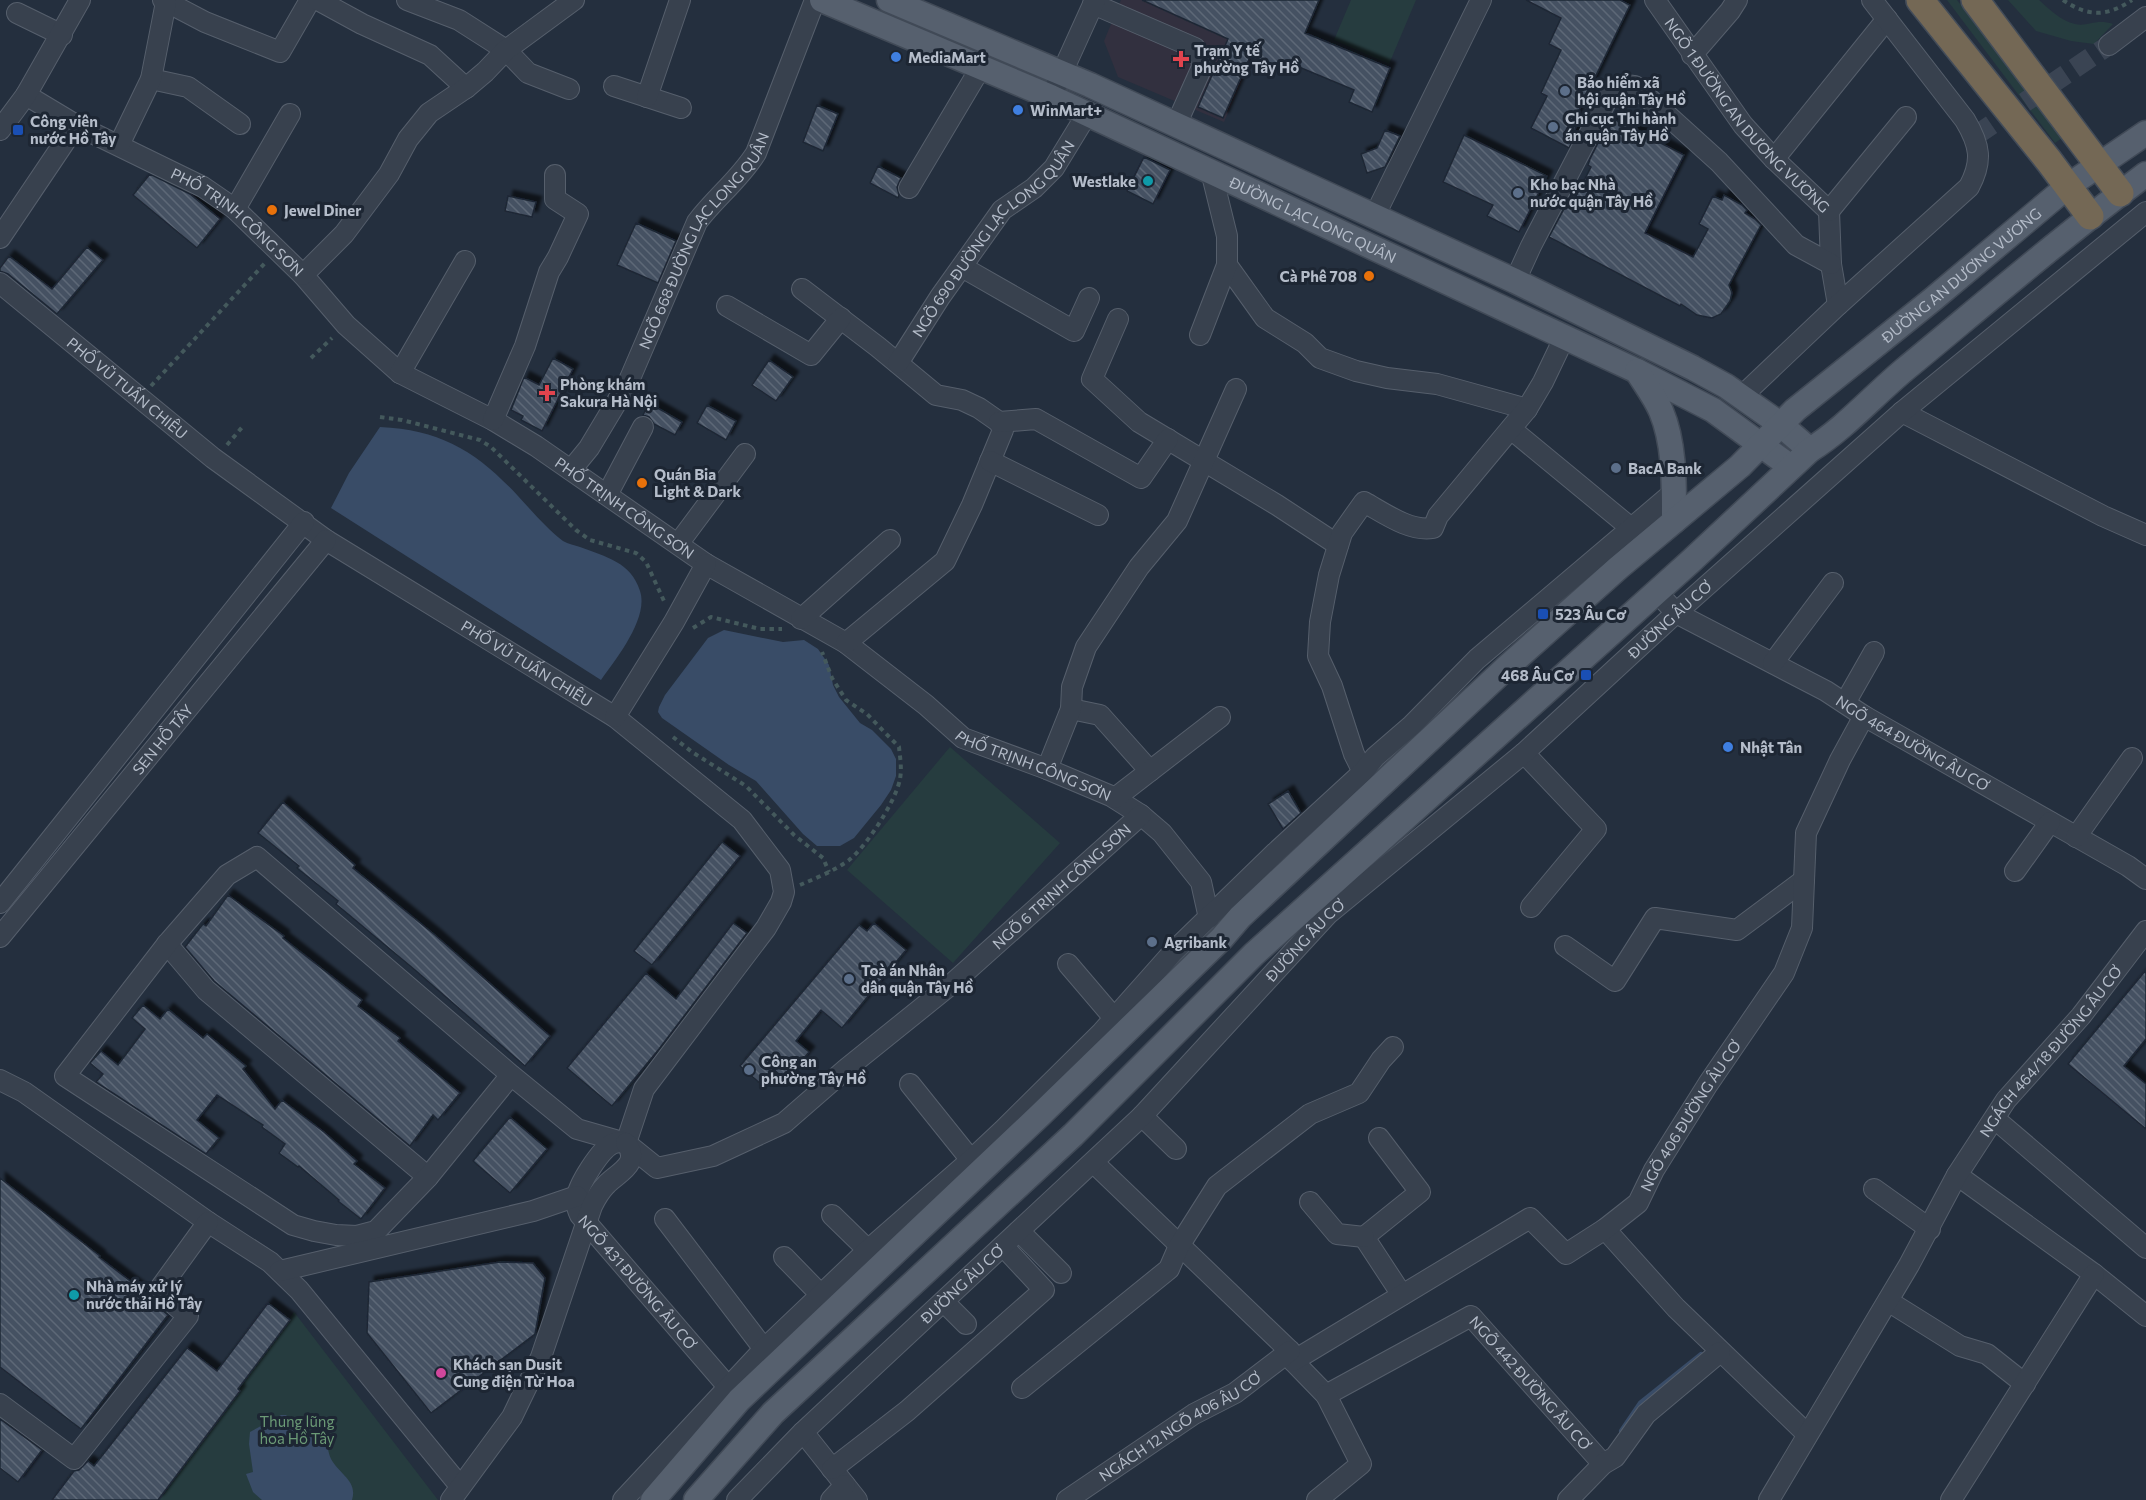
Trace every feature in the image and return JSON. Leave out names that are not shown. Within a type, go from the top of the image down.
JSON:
[{"type":"highway","points":[[1920,0],[2090,216]]},
{"type":"highway","points":[[1975,0],[2120,193]]},
{"type":"main road","name":"ĐƯỜNG LẠC LONG QUÂN","points":[[822,0],[1051,97],[1565,336],[1713,410],[1791,467]]},
{"type":"main road","name":"ĐƯỜNG LẠC LONG QUÂN","points":[[889,0],[1062,72],[1515,281],[1693,368],[1742,396],[1810,450]]},
{"type":"main road","name":"ĐƯỜNG AN DƯƠNG VƯƠNG","points":[[1780,424],[2068,186],[2146,133]]},
{"type":"main road","points":[[1810,450],[1823,442],[1878,392],[2090,216],[2146,174]]},
{"type":"main road","points":[[1637,371],[1661,410],[1668,431],[1674,492],[1674,521]]},
{"type":"main road","points":[[653,1500],[734,1393],[1048,1107],[1222,938],[1240,917],[1507,667],[1618,568],[1740,466],[1780,424]]},
{"type":"main road","name":"ĐƯỜNG ÂU CƠ","points":[[696,1500],[773,1413],[1074,1135],[1266,943],[1810,450]]},
{"type":"main road","points":[[1240,917],[1266,943]]},
{"type":"street","points":[[0,130],[26,95],[80,0]]},
{"type":"street","points":[[119,145],[151,79],[165,1],[205,22],[280,52],[310,0]]},
{"type":"street","points":[[318,0],[362,24],[430,55],[466,88]]},
{"type":"street","points":[[407,0],[459,20],[506,50],[528,74],[569,89]]},
{"type":"street","points":[[303,275],[344,234],[389,174],[408,139],[429,113],[466,88],[506,50],[574,0]]},
{"type":"street","points":[[647,97],[680,0]]},
{"type":"street","name":"NGÕ 668 ĐƯỜNG LẠC LONG QUÂN","points":[[571,470],[589,448],[628,383],[697,222],[710,205],[747,168],[756,153],[815,0]]},
{"type":"street","points":[[1375,215],[1481,0]]},
{"type":"street","name":"NGÕ 1 ĐƯỜNG AN DƯƠNG VƯƠNG","points":[[1655,0],[1743,125],[1774,159],[1829,211],[1831,264],[1838,305]]},
{"type":"street","points":[[1692,55],[1737,0]]},
{"type":"street","points":[[1742,396],[1838,305],[1969,187],[1977,172],[1978,154],[1975,136],[1872,0]]},
{"type":"street","points":[[1051,97],[1094,2],[1195,48],[1201,58],[1202,67],[1176,125]]},
{"type":"street","points":[[17,13],[62,35]]},
{"type":"street","points":[[2109,45],[2146,17]]},
{"type":"street","points":[[1774,159],[1887,19]]},
{"type":"street","points":[[909,188],[981,67]]},
{"type":"street","points":[[151,79],[188,87],[240,124]]},
{"type":"street","points":[[1515,281],[1610,94],[1618,87],[1627,84],[1635,86],[1719,162],[1796,245],[1831,264]]},
{"type":"street","points":[[615,86],[681,108]]},
{"type":"street","name":"PHỐ TRỊNH CÔNG SƠN","points":[[26,95],[76,125],[203,187],[235,209],[303,275],[346,325],[400,373],[493,420],[571,470],[795,624],[846,643],[926,705],[963,738],[1047,769],[1115,798],[1141,815],[1162,833],[1201,882],[1209,918]]},
{"type":"street","points":[[235,209],[290,114]]},
{"type":"street","name":"NGÕ 690 ĐƯỜNG LẠC LONG QUÂN","points":[[898,363],[912,338],[1002,210],[1034,188],[1054,168],[1087,114]]},
{"type":"street","points":[[1829,211],[1906,117]]},
{"type":"street","points":[[0,238],[76,125]]},
{"type":"street","points":[[1200,335],[1227,265],[1227,236],[1211,171]]},
{"type":"street","points":[[493,420],[525,346],[549,272],[578,214],[555,199],[555,175]]},
{"type":"street","points":[[2146,212],[1902,412],[2103,516],[2146,535]]},
{"type":"street","points":[[400,373],[465,261]]},
{"type":"street","points":[[1227,265],[1265,318],[1305,343],[1320,358],[1356,371],[1387,378],[1437,384],[1527,409]]},
{"type":"street","points":[[962,267],[1074,331],[1089,298]]},
{"type":"street","name":"PHỐ VŨ TUẤN CHIÊU","points":[[0,283],[213,458],[326,540],[615,717],[742,820],[780,870],[784,892]]},
{"type":"street","points":[[802,289],[936,395],[962,400],[979,408],[999,422],[1002,430],[945,561],[846,643]]},
{"type":"street","points":[[727,306],[811,355],[841,318]]},
{"type":"street","points":[[1118,319],[1092,379],[1139,422],[1338,545]]},
{"type":"street","points":[[1363,772],[1354,754],[1332,686],[1318,656],[1320,622],[1325,594],[1342,533],[1364,502],[1396,520],[1424,530],[1433,528],[1438,516],[1527,409],[1565,336]]},
{"type":"street","points":[[1047,769],[1071,709],[1072,687],[1086,646],[1139,567],[1177,521],[1236,388]]},
{"type":"street","name":"ĐƯỜNG ÂU CƠ","points":[[737,1500],[803,1432],[1142,1116],[1328,914],[1524,753],[1676,613],[1902,412]]},
{"type":"street","points":[[999,422],[1036,419],[1141,478],[1168,440]]},
{"type":"street","points":[[607,495],[643,427]]},
{"type":"street","points":[[1511,429],[1631,528]]},
{"type":"street","points":[[678,544],[745,454]]},
{"type":"street","points":[[990,461],[1098,515]]},
{"type":"street","points":[[623,1500],[734,1393],[764,1349],[868,1250],[971,1160],[1114,1018],[1173,952],[1363,772],[1375,757],[1412,725],[1477,659],[1674,492]]},
{"type":"street","name":"SEN HỒ TÂY","points":[[0,903],[304,522]]},
{"type":"street","name":"SEN HỒ TÂY","points":[[0,937],[326,540]]},
{"type":"street","points":[[795,624],[890,540]]},
{"type":"street","points":[[615,717],[674,622],[706,564]]},
{"type":"street","points":[[1773,663],[1833,582]]},
{"type":"street","points":[[1656,591],[1676,613]]},
{"type":"street","name":"NGÕ 464 ĐƯỜNG ÂU CƠ","points":[[1676,613],[1773,663],[2128,866],[2146,879]]},
{"type":"street","points":[[1845,704],[1874,652]]},
{"type":"street","points":[[1071,709],[1100,715],[1150,771]]},
{"type":"street","name":"NGÕ 406 ĐƯỜNG ÂU CƠ","points":[[1292,1356],[1402,1295],[1530,1218],[1566,1254],[1605,1229],[1638,1203],[1654,1170],[1708,1084],[1784,973],[1802,928],[1806,833],[1840,760],[1864,716]]},
{"type":"street","points":[[1115,798],[1220,717]]},
{"type":"street","points":[[1524,753],[1596,829],[1531,907]]},
{"type":"street","points":[[2076,837],[2132,758]]},
{"type":"street","name":"NGÕ 6 TRỊNH CÔNG SƠN","points":[[626,1143],[657,1168],[713,1156],[784,1123],[846,1069],[954,982],[1141,815]]},
{"type":"street","points":[[2015,871],[2049,822]]},
{"type":"street","points":[[511,1075],[428,1177],[376,1231],[357,1236],[314,1232],[293,1225],[65,1076],[167,944],[227,875],[257,857],[511,1075],[578,1129],[626,1143],[631,1149],[631,1157],[627,1166],[598,1195],[587,1223],[580,1215],[576,1205],[577,1196],[587,1175],[611,1144],[626,1143]]},
{"type":"street","points":[[1565,946],[1615,981],[1655,918],[1737,930],[1804,880]]},
{"type":"street","points":[[626,1143],[644,1089],[766,927],[782,902],[784,892]]},
{"type":"street","name":"NGÁCH 464/18 ĐƯỜNG ÂU CƠ","points":[[1769,1500],[1930,1229],[1957,1175],[2006,1100],[2081,1016],[2146,931]]},
{"type":"street","points":[[167,944],[206,990],[428,1177]]},
{"type":"street","points":[[1068,964],[1114,1018]]},
{"type":"street","points":[[1022,1388],[1169,1269],[1179,1246],[1217,1186],[1310,1114],[1359,1093],[1381,1060],[1393,1047]]},
{"type":"street","points":[[0,1080],[24,1092],[280,1271],[299,1290],[455,1493]]},
{"type":"street","points":[[910,1084],[971,1160]]},
{"type":"street","points":[[1142,1116],[1176,1149]]},
{"type":"street","points":[[1995,1119],[2146,1248]]},
{"type":"street","points":[[1310,1202],[1337,1234],[1364,1237],[1420,1192],[1378,1138]]},
{"type":"street","points":[[1094,1163],[1292,1356],[1326,1395],[1361,1464],[1317,1500]]},
{"type":"street","points":[[1957,1175],[2094,1274],[2146,1316]]},
{"type":"street","points":[[1874,1189],[1930,1229]]},
{"type":"street","points":[[280,1271],[533,1211],[577,1196]]},
{"type":"street","points":[[832,1215],[868,1250]]},
{"type":"street","points":[[665,1219],[764,1349]]},
{"type":"street","points":[[0,1404],[74,1459],[188,1316],[158,1292],[208,1222]]},
{"type":"street","name":"NGÕ 431 ĐƯỜNG ÂU CƠ","points":[[587,1223],[734,1393]]},
{"type":"street","name":"NGÕ 431 ĐƯỜNG ÂU CƠ","points":[[455,1493],[512,1417],[541,1357],[587,1223]]},
{"type":"street","points":[[1605,1229],[1676,1308],[1807,1434]]},
{"type":"street","points":[[1019,1231],[1060,1273]]},
{"type":"street","points":[[1364,1237],[1402,1295]]},
{"type":"street","points":[[832,1469],[907,1411],[1044,1290],[1003,1246]]},
{"type":"street","points":[[784,1257],[821,1295]]},
{"type":"street","points":[[1951,1500],[2094,1274]]},
{"type":"street","points":[[1888,1301],[1960,1346],[1987,1354],[2025,1384]]},
{"type":"street","points":[[944,1302],[966,1324]]},
{"type":"street","name":"NGÕ 442 ĐƯỜNG ÂU CƠ","points":[[1326,1395],[1471,1316],[1603,1464]]},
{"type":"street","points":[[1568,1500],[1603,1464],[1615,1457],[1646,1414],[1720,1352]]},
{"type":"street","name":"NGÁCH 12 NGÕ 406 ÂU CƠ","points":[[1067,1500],[1194,1414],[1235,1393],[1292,1356]]},
{"type":"street","points":[[803,1432],[851,1493],[831,1500]]},
{"type":"path","points":[[2063,0],[2088,12],[2105,13],[2119,9],[2132,0]]},
{"type":"path","points":[[138,398],[277,250]]},
{"type":"path","points":[[311,358],[346,325]]},
{"type":"path","points":[[380,417],[452,432],[480,440],[491,447],[576,530],[590,540],[636,553],[646,562],[674,622],[687,632],[711,616],[760,629],[795,624]]},
{"type":"path","points":[[213,458],[244,425]]},
{"type":"path","points":[[784,892],[829,872],[851,859],[862,847],[894,795],[899,784],[901,770],[899,747],[867,714],[846,700],[832,678],[819,643]]},
{"type":"path","points":[[665,730],[692,752],[746,786],[794,835],[823,858],[829,872]]},
{"type":"shaded area","name":"Trạm Y tế phường Tây Hồ","points":[[1121,0],[1277,0],[1224,122],[1118,77],[1104,41]]},
{"type":"green space","points":[[1351,0],[1416,0],[1389,64],[1334,40]]},
{"type":"green space","points":[[1947,0],[1957,0],[2062,138],[2055,143]]},
{"type":"green space","points":[[2008,0],[2039,0],[2060,17],[2075,24],[2107,22],[2113,24],[2094,44],[2071,41],[2036,31]]},
{"type":"green space","points":[[950,747],[1060,843],[953,963],[847,870]]},
{"type":"green space","name":"Thung lũng hoa Hồ Tây","points":[[294,1312],[438,1500],[160,1500]]},
{"type":"water","points":[[380,427],[422,433],[457,446],[488,467],[563,541],[608,558],[630,573],[640,591],[642,602],[640,613],[630,638],[601,680],[331,508],[349,473]]},
{"type":"water","points":[[724,630],[783,642],[804,640],[818,649],[829,665],[833,685],[839,697],[860,723],[872,730],[891,749],[896,759],[896,776],[891,790],[854,838],[840,846],[817,846],[803,834],[756,781],[662,718],[658,712],[665,695],[708,638]]},
{"type":"water","points":[[281,1415],[286,1415],[301,1429],[327,1445],[334,1464],[350,1483],[353,1493],[352,1500],[262,1500],[253,1492],[246,1474],[253,1472],[249,1444],[250,1432]]},
{"type":"building","points":[[1142,0],[1319,0],[1305,33],[1390,68],[1372,112],[1349,102],[1354,90],[1287,62],[1283,71],[1250,57],[1223,118],[1198,107],[1228,39]]},
{"type":"building","points":[[1526,0],[1620,0],[1630,5],[1572,125],[1577,131],[1569,148],[1531,128],[1547,96],[1541,93],[1561,50],[1549,44],[1561,18]]},
{"type":"building","points":[[817,105],[838,114],[823,151],[803,142]]},
{"type":"building","points":[[1614,119],[1684,155],[1645,233],[1693,257],[1708,229],[1699,224],[1713,196],[1722,200],[1724,195],[1742,205],[1747,210],[1745,213],[1761,225],[1729,285],[1732,293],[1730,301],[1721,314],[1712,318],[1697,315],[1681,304],[1680,306],[1549,237],[1572,194],[1576,196],[1591,167],[1588,165],[1590,159],[1599,141],[1602,143]]},
{"type":"building","points":[[1385,130],[1400,136],[1385,167],[1367,173],[1361,154],[1377,148]]},
{"type":"building","points":[[1464,135],[1547,176],[1519,232],[1487,216],[1493,205],[1443,182]]},
{"type":"building","name":"Westlake","points":[[1144,157],[1170,170],[1153,204],[1127,191]]},
{"type":"building","points":[[878,166],[901,178],[897,187],[898,198],[870,183]]},
{"type":"building","points":[[150,174],[190,194],[220,219],[197,248],[133,195]]},
{"type":"building","points":[[508,196],[536,202],[532,217],[505,211]]},
{"type":"building","points":[[636,223],[676,241],[658,283],[617,265]]},
{"type":"building","points":[[87,247],[103,260],[57,314],[8,274],[0,271],[9,256],[52,289]]},
{"type":"building","points":[[553,358],[573,369],[542,431],[521,420],[523,416],[511,410],[524,377],[539,385]]},
{"type":"building","points":[[769,360],[793,377],[776,401],[752,385]]},
{"type":"building","points":[[649,403],[682,422],[675,435],[654,424],[649,417],[643,415]]},
{"type":"building","points":[[707,405],[736,421],[726,440],[697,423]]},
{"type":"building","points":[[1288,791],[1301,813],[1283,829],[1268,804]]},
{"type":"building","points":[[283,802],[355,865],[353,868],[435,935],[550,1036],[525,1066],[336,904],[338,901],[258,833]]},
{"type":"building","points":[[722,842],[740,856],[652,965],[634,951]]},
{"type":"building","points":[[228,895],[284,936],[283,938],[362,1000],[358,1006],[400,1038],[398,1041],[460,1093],[438,1120],[433,1115],[410,1146],[214,981],[185,947],[203,924],[206,926]]},
{"type":"building","points":[[733,923],[747,933],[659,1049],[612,1106],[567,1068],[646,973],[676,999]]},
{"type":"building","name":"Toà án Nhân dân quận Tây Hồ","points":[[874,923],[906,950],[842,1028],[821,1010],[796,1041],[809,1052],[786,1080],[773,1069],[761,1084],[740,1066],[859,925],[867,931]]},
{"type":"building","points":[[2146,970],[2146,1039],[2124,1066],[2146,1084],[2146,1129],[2068,1064]]},
{"type":"building","points":[[143,1005],[160,1019],[168,1009],[203,1038],[207,1034],[246,1066],[243,1069],[275,1109],[282,1100],[324,1132],[357,1161],[354,1164],[385,1188],[361,1219],[299,1166],[279,1153],[285,1144],[262,1127],[263,1125],[217,1095],[197,1120],[219,1138],[206,1154],[96,1082],[103,1074],[90,1063],[101,1051],[118,1065],[145,1029],[132,1018]]},
{"type":"building","points":[[510,1117],[547,1149],[510,1193],[473,1161]]},
{"type":"building","name":"Nhà máy xử lý nước thải Hồ Tây","points":[[0,1178],[147,1294],[150,1300],[168,1315],[81,1429],[0,1367]]},
{"type":"building","name":"Khách sạn Dusit Cung điện Từ Hoa","points":[[500,1262],[533,1263],[545,1278],[535,1334],[431,1413],[367,1333],[369,1282]]},
{"type":"building","points":[[268,1303],[290,1320],[158,1500],[52,1500],[74,1471],[79,1470],[88,1461],[94,1466],[187,1348],[217,1371]]},
{"type":"building","points":[[0,1419],[42,1450],[18,1482],[0,1468]]},
{"type":"waterway","points":[[1622,1431],[1641,1403],[1701,1355]]},
{"type":"tunnel","points":[[1975,136],[2109,45]]},
{"type":"place","name":"MediaMart","points":[[896,57]]},
{"type":"place","name":"Trạm Y tế phường Tây Hồ","points":[[1181,59]]},
{"type":"place","name":"Bảo hiểm xã hội quận Tây Hồ","points":[[1565,91]]},
{"type":"place","name":"WinMart+","points":[[1018,110]]},
{"type":"place","name":"Chi cục Thi hành án quận Tây Hồ","points":[[1553,127]]},
{"type":"place","name":"Công viên nước Hồ Tây","points":[[18,130]]},
{"type":"place","name":"Westlake","points":[[1148,181]]},
{"type":"place","name":"Kho bạc Nhà nước quận Tây Hồ","points":[[1518,193]]},
{"type":"place","name":"Jewel Diner","points":[[272,210]]},
{"type":"place","name":"Cà Phê 708","points":[[1369,276]]},
{"type":"place","name":"Phòng khám Sakura Hà Nội","points":[[547,393]]},
{"type":"place","name":"BacA Bank","points":[[1616,468]]},
{"type":"place","name":"Quán Bia Light & Dark","points":[[642,483]]},
{"type":"place","name":"523 Âu Cơ","points":[[1543,614]]},
{"type":"place","name":"468 Âu Cơ","points":[[1586,675]]},
{"type":"place","name":"Nhật Tân","points":[[1728,747]]},
{"type":"place","name":"Agribank","points":[[1152,942]]},
{"type":"place","name":"Toà án Nhân dân quận Tây Hồ","points":[[849,979]]},
{"type":"place","name":"Công an phường Tây Hồ","points":[[749,1070]]},
{"type":"place","name":"Nhà máy xử lý nước thải Hồ Tây","points":[[74,1295]]},
{"type":"place","name":"Khách sạn Dusit Cung điện Từ Hoa","points":[[441,1373]]}]
